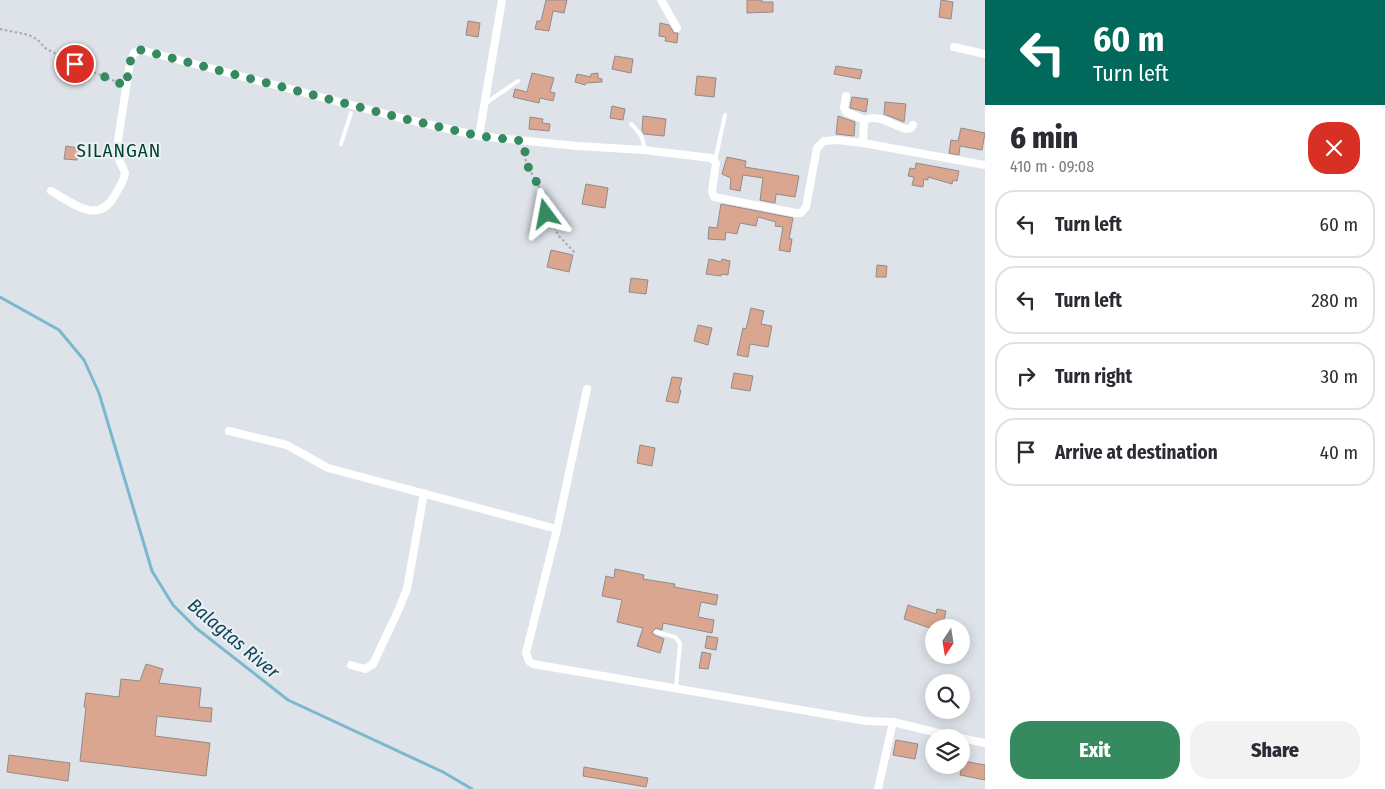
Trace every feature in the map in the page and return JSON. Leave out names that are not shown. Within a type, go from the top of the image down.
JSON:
[{"type":"street","points":[[479,136],[502,0]]},
{"type":"street","points":[[661,0],[676,28]]},
{"type":"street","points":[[954,47],[985,54]]},
{"type":"street","points":[[50,191],[91,212],[100,210],[110,203],[125,173],[117,155],[116,147],[130,62],[134,53],[141,50],[352,109],[479,136],[706,157],[715,161],[716,167],[712,191],[714,197],[801,212],[806,207],[816,154],[820,144],[829,140],[862,143],[985,165]]},
{"type":"street","points":[[846,96],[844,108],[846,112],[865,120]]},
{"type":"street","points":[[865,120],[869,117],[876,118],[906,129],[911,128],[913,125]]},
{"type":"street","points":[[862,143],[865,120]]},
{"type":"street","points":[[586,389],[557,529],[526,653],[529,661],[533,664],[866,721],[893,722],[925,730]]},
{"type":"street","points":[[229,432],[287,445],[328,468],[557,529]]},
{"type":"street","points":[[351,665],[365,669],[373,664],[403,601],[407,589],[424,494]]},
{"type":"street","points":[[878,789],[893,722]]},
{"type":"street","points":[[970,740],[985,743]]},
{"type":"lane","points":[[484,104],[518,81]]},
{"type":"lane","points":[[341,144],[352,109]]},
{"type":"lane","points":[[715,161],[725,115]]},
{"type":"lane","points":[[631,124],[642,135],[644,150]]},
{"type":"lane","points":[[656,632],[675,637],[680,643],[676,688]]},
{"type":"path","points":[[0,29],[38,40],[45,48],[75,64],[126,86]]},
{"type":"path","points":[[524,141],[526,163],[542,192],[546,214],[559,236],[575,253]]},
{"type":"building","points":[[546,0],[567,0],[564,13],[553,11],[549,31],[535,29],[537,21],[541,21]]},
{"type":"building","points":[[747,0],[773,2],[773,12],[747,13]]},
{"type":"building","points":[[941,0],[953,2],[951,19],[939,17]]},
{"type":"building","points":[[468,21],[480,23],[478,37],[466,35]]},
{"type":"building","points":[[660,23],[669,25],[674,33],[678,33],[677,43],[665,41],[666,37],[659,36]]},
{"type":"building","points":[[615,56],[633,59],[631,73],[612,69]]},
{"type":"building","points":[[836,66],[862,70],[860,79],[834,74]]},
{"type":"building","points":[[532,73],[554,78],[550,92],[555,93],[553,101],[540,98],[539,103],[513,97],[515,89],[527,92]]},
{"type":"building","points":[[598,73],[598,78],[602,79],[602,82],[586,83],[585,85],[575,82],[577,74],[591,77],[591,74]]},
{"type":"building","points":[[697,76],[716,78],[714,97],[695,95]]},
{"type":"building","points":[[852,97],[868,99],[866,112],[850,108]]},
{"type":"building","points":[[885,102],[906,104],[904,122],[884,114]]},
{"type":"building","points":[[612,106],[625,109],[623,120],[610,118]]},
{"type":"building","points":[[643,116],[666,119],[664,136],[644,134],[642,130]]},
{"type":"building","points":[[838,116],[855,122],[854,136],[836,134]]},
{"type":"building","points":[[530,117],[543,119],[542,123],[550,124],[549,131],[529,129]]},
{"type":"building","points":[[961,128],[985,133],[982,150],[960,146],[959,155],[949,153],[951,140],[958,141]]},
{"type":"building","points":[[66,146],[78,148],[77,160],[64,159]]},
{"type":"building","points":[[727,157],[746,161],[745,167],[799,176],[795,197],[776,194],[775,203],[760,200],[763,178],[743,175],[740,191],[730,189],[731,178],[722,174]]},
{"type":"building","points":[[916,163],[959,171],[957,181],[953,180],[952,184],[928,177],[928,180],[924,179],[923,187],[912,185],[914,177],[908,176],[910,168],[915,169]]},
{"type":"building","points":[[586,184],[608,188],[605,208],[582,204]]},
{"type":"building","points":[[721,204],[793,218],[789,239],[792,239],[790,252],[779,250],[783,227],[775,226],[776,222],[758,217],[756,226],[740,223],[737,234],[726,232],[725,240],[708,239],[709,227],[717,228]]},
{"type":"building","points":[[551,250],[573,255],[569,272],[547,267]]},
{"type":"building","points":[[709,259],[721,262],[722,259],[730,261],[728,275],[706,274]]},
{"type":"building","points":[[877,265],[887,266],[886,277],[876,277]]},
{"type":"building","points":[[631,278],[648,280],[646,294],[629,292]]},
{"type":"building","points":[[751,308],[764,311],[761,324],[772,326],[768,347],[750,344],[748,357],[737,355],[743,328],[746,329]]},
{"type":"building","points":[[698,325],[712,328],[708,345],[694,341]]},
{"type":"building","points":[[734,373],[753,376],[750,391],[731,388]]},
{"type":"building","points":[[672,377],[682,378],[678,403],[666,401]]},
{"type":"building","points":[[640,445],[655,448],[652,466],[637,463]]},
{"type":"building","points":[[615,569],[644,575],[643,579],[675,584],[674,587],[718,595],[716,605],[701,602],[698,617],[714,620],[712,633],[663,623],[662,630],[656,628],[652,632],[654,635],[664,639],[660,653],[637,646],[643,628],[617,622],[622,600],[602,596],[606,576],[614,578]]},
{"type":"building","points":[[908,605],[936,614],[937,609],[946,611],[944,619],[925,619],[925,626],[904,619]]},
{"type":"building","points":[[707,636],[718,638],[716,650],[705,648]]},
{"type":"building","points":[[702,652],[711,654],[708,669],[699,668]]},
{"type":"building","points":[[146,664],[163,669],[159,683],[201,688],[199,707],[212,708],[211,722],[157,716],[155,736],[210,743],[206,776],[80,761],[86,693],[119,697],[121,679],[140,681]]},
{"type":"building","points":[[896,740],[918,744],[915,759],[893,755]]},
{"type":"building","points":[[9,755],[70,763],[68,781],[7,772]]},
{"type":"building","points":[[970,762],[985,765],[985,780],[960,775],[970,774]]},
{"type":"building","points":[[584,767],[648,778],[646,787],[583,776]]},
{"type":"waterway","name":"Balagtas River","points":[[0,297],[59,330],[84,360],[99,393],[152,571],[173,605],[196,628],[288,700],[443,772],[472,789]]},
{"type":"district","name":"SILANGAN","points":[[119,150]]},
{"type":"route","points":[[75,64],[126,86],[130,62],[134,53],[141,50],[401,118],[479,136],[524,141],[526,163],[542,192],[546,214]]}]
